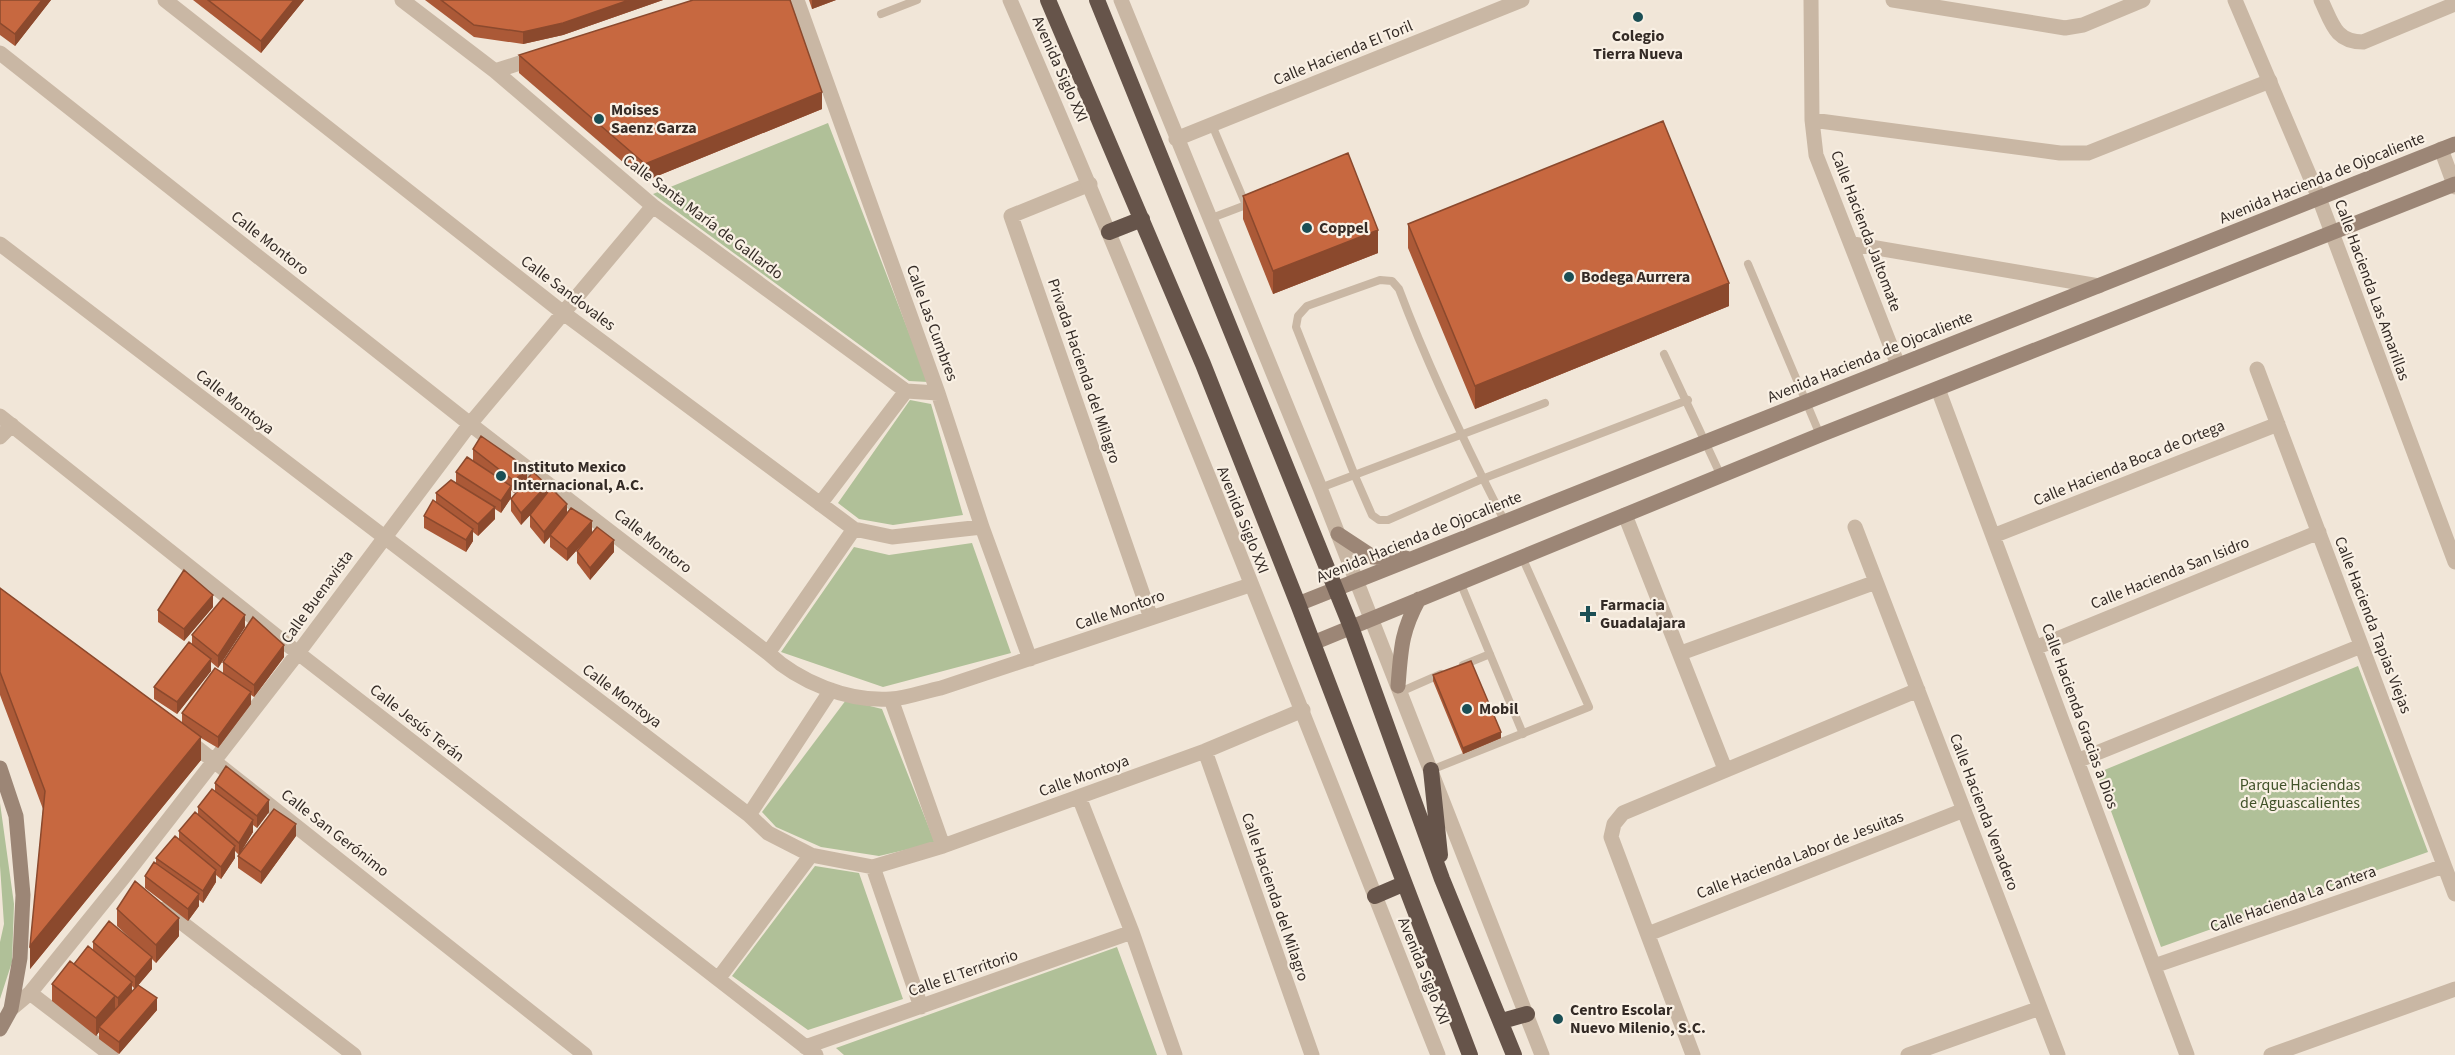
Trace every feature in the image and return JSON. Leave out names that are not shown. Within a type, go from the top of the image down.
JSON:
[{"type":"highway","name":"Avenida Siglo XXI","points":[[1048,0],[1203,364],[1298,604],[1470,1055]]},
{"type":"highway","points":[[1097,0],[1351,627],[1442,879],[1514,1055]]},
{"type":"highway","points":[[1109,232],[1142,219]]},
{"type":"highway","points":[[1431,770],[1442,879]]},
{"type":"highway","points":[[1375,896],[1403,884]]},
{"type":"highway","points":[[1502,1022],[1527,1014]]},
{"type":"main road","name":"Avenida Hacienda de Ojocaliente","points":[[1298,604],[2448,147]]},
{"type":"main road","points":[[1313,643],[1820,435],[2455,185]]},
{"type":"main road","points":[[1338,534],[1373,557],[1418,558]]},
{"type":"main road","points":[[1399,689],[1401,642],[1406,624],[1419,599]]},
{"type":"main road","points":[[0,768],[16,816],[23,895],[20,958],[11,1009],[0,1029]]},
{"type":"street","name":"Calle Sandovales","points":[[165,0],[562,312],[854,529],[892,537],[982,527]]},
{"type":"street","name":"Calle Santa María de Gallardo","points":[[402,0],[495,71],[653,206],[906,391]]},
{"type":"street","name":"Calle Las Cumbres","points":[[797,0],[938,393],[982,527],[1030,659]]},
{"type":"street","name":"Avenida Siglo XXI","points":[[1010,0],[1090,184],[1250,585],[1304,710],[1438,1055]]},
{"type":"street","points":[[1121,0],[1372,618],[1542,1055]]},
{"type":"street","name":"Calle Hacienda El Toril","points":[[1176,139],[1522,0]]},
{"type":"street","name":"Calle Hacienda Jaltomate","points":[[1811,0],[1812,120],[1816,155],[1899,365]]},
{"type":"street","points":[[1893,0],[2065,28],[2083,25],[2143,0]]},
{"type":"street","name":"Calle Hacienda Las Amarillas","points":[[2235,0],[2319,198],[2455,562]]},
{"type":"street","points":[[2321,0],[2337,33],[2349,42],[2363,42],[2455,4]]},
{"type":"street","points":[[495,71],[551,52]]},
{"type":"street","name":"Calle Montoro","points":[[0,53],[470,424],[768,653],[786,670],[831,690],[891,699],[941,688],[1250,585]]},
{"type":"street","points":[[1812,120],[2060,153],[2088,153],[2270,81]]},
{"type":"street","points":[[2448,147],[2455,185]]},
{"type":"street","name":"Privada Hacienda del Milagro","points":[[1090,184],[1011,216],[1151,618]]},
{"type":"street","name":"Calle Buenavista","points":[[11,1009],[30,993],[128,882],[214,760],[298,654],[470,424],[653,206]]},
{"type":"street","name":"Calle Montoya","points":[[0,244],[749,815],[768,833],[811,855],[873,867],[943,846],[1079,797],[1205,751],[1304,710]]},
{"type":"street","points":[[1853,244],[2099,286]]},
{"type":"street","name":"Calle Hacienda Tapias Viejas","points":[[2257,369],[2455,894]]},
{"type":"street","name":"Calle Hacienda Gracias a Dios","points":[[1938,389],[2187,1055]]},
{"type":"street","points":[[820,504],[906,391],[938,393]]},
{"type":"street","points":[[0,437],[6,421]]},
{"type":"street","name":"Calle Jesús Terán","points":[[6,421],[298,654],[811,1051]]},
{"type":"street","name":"Calle Hacienda Boca de Ortega","points":[[1993,536],[2278,424]]},
{"type":"street","points":[[1624,514],[1725,769]]},
{"type":"street","name":"Calle Hacienda Venadero","points":[[1856,527],[2058,1055]]},
{"type":"street","points":[[768,653],[854,529]]},
{"type":"street","name":"Calle Hacienda San Isidro","points":[[2035,648],[2319,532]]},
{"type":"street","points":[[1681,654],[1876,582]]},
{"type":"street","points":[[2077,761],[2361,645]]},
{"type":"street","points":[[749,815],[831,690]]},
{"type":"street","points":[[1693,1055],[1611,837],[1614,824],[1623,813],[1918,690]]},
{"type":"street","points":[[891,699],[943,846]]},
{"type":"street","name":"Calle San Gerónimo","points":[[177,733],[585,1055]]},
{"type":"street","name":"Calle Hacienda del Milagro","points":[[1205,751],[1312,1055]]},
{"type":"street","points":[[1079,797],[1132,932],[1175,1055]]},
{"type":"street","name":"Calle Hacienda Labor de Jesuitas","points":[[1648,934],[1964,810]]},
{"type":"street","points":[[718,979],[811,855]]},
{"type":"street","name":"Calle Hacienda La Cantera","points":[[2154,966],[2444,866]]},
{"type":"street","points":[[873,867],[921,1007]]},
{"type":"street","points":[[151,899],[354,1055]]},
{"type":"street","name":"Calle El Territorio","points":[[811,1051],[921,1007],[1132,932]]},
{"type":"street","points":[[2271,1055],[2455,989]]},
{"type":"street","points":[[30,993],[111,1055]]},
{"type":"street","points":[[1908,1055],[2040,1008]]},
{"type":"lane","points":[[881,14],[917,0]]},
{"type":"lane","points":[[1209,219],[1246,205],[1212,125]]},
{"type":"lane","points":[[1748,264],[1820,435]]},
{"type":"lane","points":[[1505,522],[1482,479],[1460,433],[1399,289],[1392,281],[1380,280],[1307,306],[1298,316],[1296,327],[1354,476],[1372,515],[1379,520],[1388,520],[1482,479],[1688,400]]},
{"type":"lane","points":[[1664,354],[1688,400],[1721,476]]},
{"type":"lane","points":[[1320,488],[1460,433],[1545,403]]},
{"type":"lane","points":[[1431,770],[1589,707],[1521,557]]},
{"type":"lane","points":[[1460,582],[1523,734]]},
{"type":"lane","points":[[1399,689],[1490,654]]},
{"type":"green space","points":[[828,123],[928,382],[909,381],[653,194]]},
{"type":"green space","points":[[910,400],[931,404],[963,515],[893,525],[859,519],[838,503]]},
{"type":"green space","points":[[972,543],[1011,653],[883,687],[781,652],[854,547],[889,555]]},
{"type":"green space","name":"Parque Haciendas de Aguascalientes","points":[[2358,666],[2428,852],[2161,947],[2097,773]]},
{"type":"green space","points":[[846,700],[882,709],[935,843],[879,856],[821,847],[776,827],[762,812]]},
{"type":"green space","points":[[0,803],[14,904],[12,962],[0,999],[0,942],[4,924],[0,866]]},
{"type":"green space","points":[[815,866],[859,873],[903,999],[808,1030],[732,976]]},
{"type":"green space","points":[[1117,947],[1157,1055],[844,1055],[836,1048]]},
{"type":"building","points":[[0,0],[42,0],[15,34],[0,23]]},
{"type":"building","points":[[208,0],[294,0],[261,41]]},
{"type":"building","points":[[441,0],[629,0],[563,23],[523,32],[474,25]]},
{"type":"building","points":[[693,0],[790,0],[822,92],[645,164],[519,55]]},
{"type":"building","name":"Bodega Aurrera","points":[[1663,121],[1729,283],[1475,386],[1408,224]]},
{"type":"building","name":"Coppel","points":[[1348,153],[1378,230],[1273,271],[1243,196]]},
{"type":"building","points":[[481,436],[527,468],[514,481],[473,449]]},
{"type":"building","points":[[467,457],[511,486],[501,501],[456,472]]},
{"type":"building","points":[[533,472],[547,485],[521,513],[511,499]]},
{"type":"building","points":[[451,480],[495,507],[478,524],[436,493]]},
{"type":"building","points":[[551,488],[567,504],[544,532],[530,515]]},
{"type":"building","points":[[433,500],[473,529],[466,540],[424,516]]},
{"type":"building","points":[[571,508],[592,521],[567,549],[550,535]]},
{"type":"building","points":[[597,527],[614,540],[590,568],[577,551]]},
{"type":"building","points":[[184,570],[213,595],[184,629],[158,610]]},
{"type":"building","points":[[0,588],[201,737],[30,946],[45,791],[0,672]]},
{"type":"building","points":[[223,598],[245,615],[218,656],[192,635]]},
{"type":"building","points":[[253,617],[284,645],[254,685],[223,662]]},
{"type":"building","points":[[189,642],[211,659],[177,702],[154,687]]},
{"type":"building","name":"Mobil","points":[[1471,661],[1501,732],[1463,748],[1433,675]]},
{"type":"building","points":[[215,668],[251,692],[218,737],[182,713]]},
{"type":"building","points":[[226,766],[269,800],[257,816],[215,783]]},
{"type":"building","points":[[212,789],[253,820],[239,843],[198,807]]},
{"type":"building","points":[[274,809],[296,824],[261,872],[238,856]]},
{"type":"building","points":[[195,812],[235,846],[221,867],[179,831]]},
{"type":"building","points":[[175,836],[216,870],[203,891],[156,858]]},
{"type":"building","points":[[154,862],[199,894],[188,909],[145,876]]},
{"type":"building","points":[[135,881],[179,918],[156,945],[117,909]]},
{"type":"building","points":[[109,921],[152,957],[135,977],[93,942]]},
{"type":"building","points":[[88,946],[132,982],[118,998],[74,964]]},
{"type":"building","points":[[70,961],[115,996],[96,1018],[52,984]]},
{"type":"building","points":[[138,985],[157,998],[119,1042],[99,1027]]},
{"type":"place","name":"Colegio Tierra Nueva","points":[[1638,17]]},
{"type":"place","name":"Moises Saenz Garza","points":[[599,119]]},
{"type":"place","name":"Coppel","points":[[1307,228]]},
{"type":"place","name":"Bodega Aurrera","points":[[1569,277]]},
{"type":"place","name":"Instituto Mexico Internacional, A.C.","points":[[501,476]]},
{"type":"place","name":"Farmacia Guadalajara","points":[[1588,614]]},
{"type":"place","name":"Mobil","points":[[1467,709]]},
{"type":"place","name":"Centro Escolar Nuevo Milenio, S.C.","points":[[1558,1019]]}]
